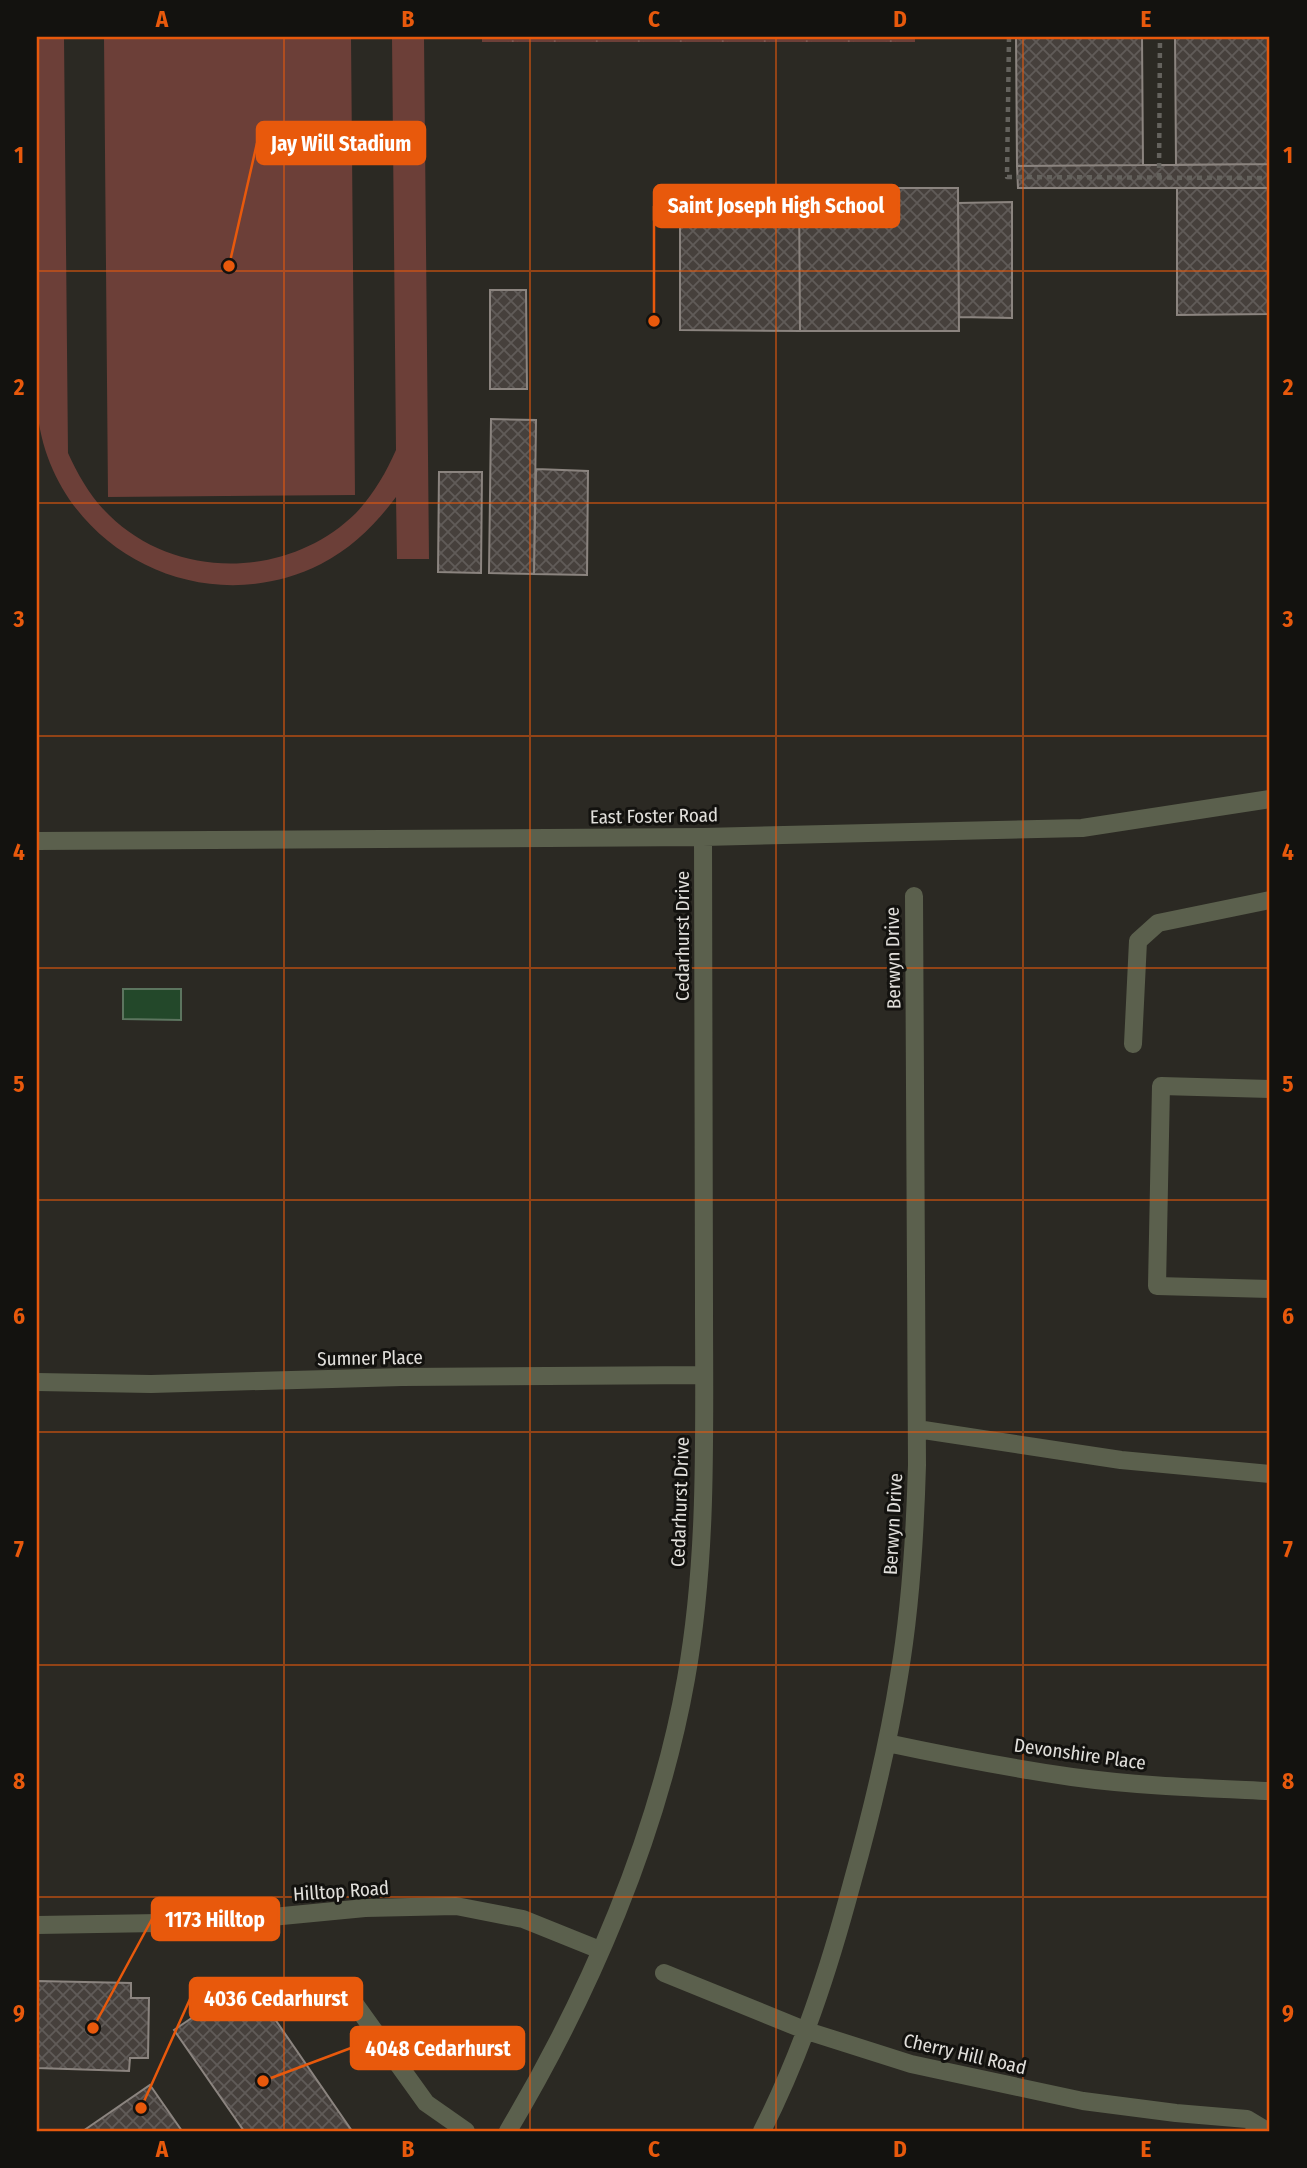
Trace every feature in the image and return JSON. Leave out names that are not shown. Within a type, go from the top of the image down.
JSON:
[{"type":"street","name":"East Foster Road","points":[[37,841],[702,837],[1083,828],[1270,799]]},
{"type":"street","name":"Cedarhurst Drive","points":[[508,2131],[545,2068],[600,1950],[647,1830],[686,1681],[702,1553],[702,837]]},
{"type":"street","name":"Berwyn Drive","points":[[762,2131],[787,2082],[807,2031],[842,1919],[876,1797],[909,1607],[915,1535],[917,1429],[914,896]]},
{"type":"street","points":[[1133,1044],[1138,941],[1158,923],[1270,900]]},
{"type":"street","points":[[1270,1089],[1161,1086],[1157,1286],[1270,1289]]},
{"type":"street","name":"Sumner Place","points":[[37,1382],[151,1384],[402,1377],[704,1375]]},
{"type":"street","points":[[917,1429],[1121,1460],[1270,1474]]},
{"type":"street","name":"Devonshire Place","points":[[887,1743],[963,1759],[1074,1777],[1169,1787],[1270,1791]]},
{"type":"street","name":"Hilltop Road","points":[[37,1925],[220,1922],[365,1908],[456,1906],[523,1919],[600,1950]]},
{"type":"street","name":"Cherry Hill Road","points":[[664,1973],[807,2031],[911,2064],[1083,2101],[1247,2119],[1267,2131]]},
{"type":"street","points":[[347,1993],[426,2104],[466,2131]]},
{"type":"path","points":[[1009,37],[1007,177],[1270,178]]},
{"type":"path","points":[[1160,37],[1160,178]]},
{"type":"green space","points":[[37,37],[64,37],[68,453],[96,501],[136,537],[166,552],[199,561],[232,564],[266,560],[299,550],[329,535],[356,513],[368,499],[396,450],[392,37],[424,37],[429,559],[397,559],[396,497],[363,535],[321,564],[274,581],[226,585],[180,578],[137,561],[100,534],[69,499],[48,457],[37,408]]},
{"type":"green space","points":[[104,37],[351,37],[355,495],[108,497]]},
{"type":"green space","points":[[482,37],[915,37],[915,42],[482,42]]},
{"type":"shaded area","points":[[123,989],[181,989],[181,1020],[123,1019]]},
{"type":"building","points":[[1016,37],[1142,37],[1143,165],[1017,166]]},
{"type":"building","points":[[1175,37],[1270,37],[1270,164],[1176,165]]},
{"type":"building","points":[[1270,164],[1270,188],[1018,188],[1017,166]]},
{"type":"building","points":[[680,188],[799,188],[800,331],[680,330]]},
{"type":"building","points":[[799,188],[958,188],[959,331],[800,331]]},
{"type":"building","points":[[1177,188],[1270,188],[1270,314],[1177,315]]},
{"type":"building","points":[[1012,202],[1012,318],[959,317],[958,203]]},
{"type":"building","points":[[490,290],[526,290],[527,389],[490,389]]},
{"type":"building","points":[[491,419],[536,420],[534,574],[489,573]]},
{"type":"building","points":[[536,469],[588,471],[587,575],[534,574]]},
{"type":"building","points":[[439,472],[482,472],[481,573],[438,572]]},
{"type":"building","points":[[248,1980],[352,2131],[244,2131],[174,2030]]},
{"type":"building","points":[[37,1981],[131,1983],[131,1998],[149,1998],[148,2058],[130,2058],[129,2071],[37,2068]]},
{"type":"building","points":[[150,2085],[182,2131],[83,2131]]},
{"type":"place","name":"Jay Will Stadium","points":[[229,266]]},
{"type":"place","name":"Saint Joseph High School","points":[[654,321]]},
{"type":"place","name":"1173 Hilltop","points":[[93,2028]]},
{"type":"place","name":"4048 Cedarhurst","points":[[263,2081]]},
{"type":"place","name":"4036 Cedarhurst","points":[[141,2108]]}]
